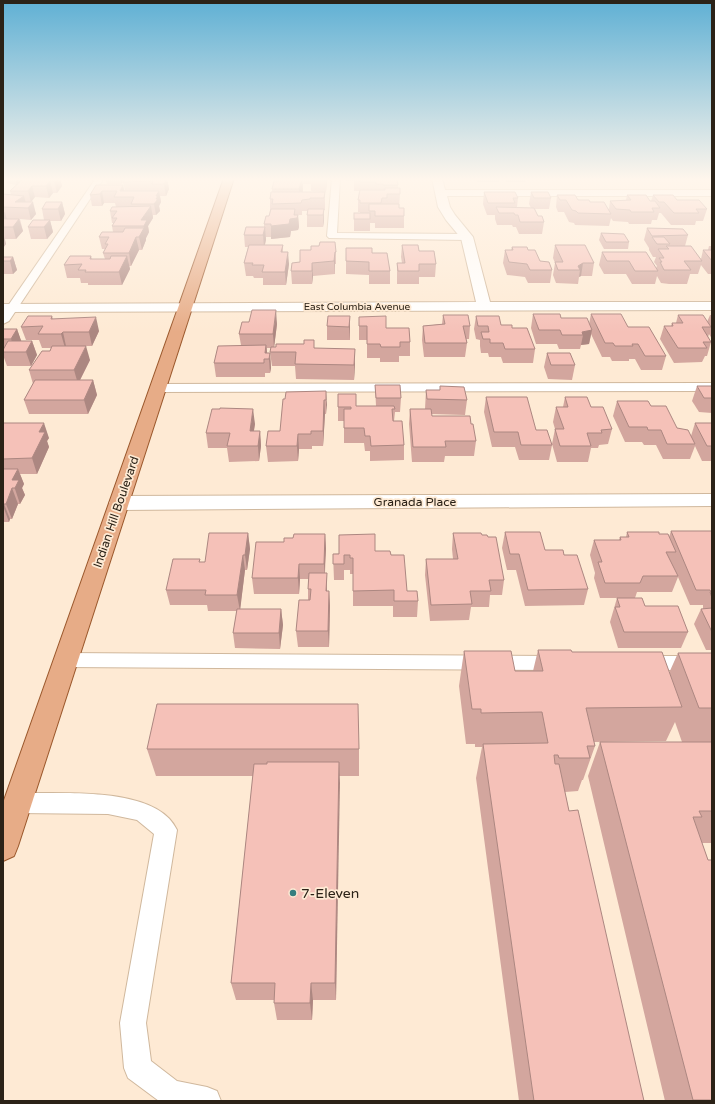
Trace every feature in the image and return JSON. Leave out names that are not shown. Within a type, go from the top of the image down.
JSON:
[{"type":"main road","name":"Indian Hill Boulevard","points":[[3,846],[212,230]]},
{"type":"street","points":[[461,230],[467,237],[484,306]]},
{"type":"street","name":"East Columbia Avenue","points":[[8,308],[712,306]]},
{"type":"street","name":"Granada Place","points":[[119,503],[712,500]]},
{"type":"lane","points":[[3,321],[8,308],[64,230]]},
{"type":"lane","points":[[332,230],[332,236],[467,237]]},
{"type":"lane","points":[[157,388],[712,387]]},
{"type":"lane","points":[[65,660],[576,663]]},
{"type":"lane","points":[[624,663],[712,663]]},
{"type":"lane","points":[[17,803],[108,804],[142,811],[166,830],[133,1024],[138,1068],[171,1092],[206,1101]]},
{"type":"building","points":[[124,230],[143,230],[139,237],[136,237],[129,253],[103,253],[108,244],[105,244],[109,237],[99,237],[102,232],[123,232]]},
{"type":"building","points":[[245,230],[264,230],[263,235],[244,235]]},
{"type":"building","points":[[648,230],[683,230],[688,235],[652,236]]},
{"type":"building","points":[[601,233],[624,234],[629,242],[606,242]]},
{"type":"building","points":[[652,237],[664,237],[670,244],[657,244]]},
{"type":"building","points":[[320,242],[335,242],[336,252],[334,261],[312,263],[312,271],[291,271],[292,263],[300,262],[300,250],[311,250],[311,246],[319,246]]},
{"type":"building","points":[[249,245],[283,245],[281,252],[288,252],[285,272],[262,272],[264,265],[244,263]]},
{"type":"building","points":[[402,245],[418,245],[419,251],[434,251],[436,264],[419,264],[419,271],[398,271],[397,263],[405,263]]},
{"type":"building","points":[[555,245],[585,245],[594,263],[583,263],[578,266],[580,270],[558,270],[555,262],[563,262]]},
{"type":"building","points":[[666,246],[691,246],[702,261],[684,261],[691,270],[664,270],[660,262],[662,262],[659,258],[664,258],[658,249],[669,249]]},
{"type":"building","points":[[512,247],[527,247],[528,250],[535,250],[540,261],[549,262],[552,270],[530,270],[527,264],[509,262],[505,250],[513,250]]},
{"type":"building","points":[[346,248],[372,248],[372,253],[387,253],[390,271],[369,271],[369,262],[346,261]]},
{"type":"building","points":[[703,250],[712,250],[712,261]]},
{"type":"building","points":[[602,252],[646,252],[658,271],[635,271],[629,261],[607,261]]},
{"type":"building","points":[[70,256],[91,256],[90,259],[110,259],[111,256],[127,256],[119,272],[85,272],[86,270],[78,270],[82,264],[64,265]]},
{"type":"building","points":[[3,257],[13,257],[10,261],[3,261]]},
{"type":"building","points":[[252,310],[276,310],[273,334],[239,334],[242,322],[249,322]]},
{"type":"building","points":[[533,314],[560,314],[561,318],[587,318],[592,330],[582,332],[583,335],[562,335],[560,330],[539,330]]},
{"type":"building","points":[[591,314],[621,314],[628,327],[649,327],[666,356],[645,356],[638,344],[632,344],[633,346],[615,346],[613,343],[605,343]]},
{"type":"building","points":[[443,315],[468,315],[470,326],[463,326],[467,343],[425,343],[423,326],[445,324]]},
{"type":"building","points":[[678,315],[703,315],[711,327],[702,327],[711,342],[703,342],[707,348],[678,348],[664,326],[673,326],[672,323],[683,323]]},
{"type":"building","points":[[28,316],[52,316],[51,319],[96,317],[89,332],[38,334],[43,326],[21,327]]},
{"type":"building","points":[[328,316],[350,316],[349,327],[327,326]]},
{"type":"building","points":[[386,316],[386,328],[409,328],[410,342],[400,342],[400,347],[381,347],[380,344],[367,344],[367,326],[359,326],[359,317]]},
{"type":"building","points":[[476,316],[499,316],[501,325],[512,325],[512,328],[527,328],[535,349],[505,349],[503,343],[490,343],[490,339],[483,339],[481,332],[489,332],[488,326],[478,326]]},
{"type":"building","points":[[3,329],[17,329],[11,339],[3,339]]},
{"type":"building","points":[[304,340],[314,340],[314,348],[355,349],[354,365],[295,364],[296,352],[270,352],[271,347],[276,347],[276,344],[304,344]]},
{"type":"building","points":[[8,341],[32,341],[26,352],[3,352]]},
{"type":"building","points":[[266,345],[265,353],[270,353],[269,359],[264,359],[264,363],[214,363],[218,346]]},
{"type":"building","points":[[52,346],[86,346],[74,370],[29,370],[42,351],[50,351]]},
{"type":"building","points":[[547,353],[570,353],[575,365],[551,365]]},
{"type":"building","points":[[35,380],[93,380],[84,400],[24,400]]},
{"type":"building","points":[[375,385],[400,385],[401,398],[376,398]]},
{"type":"building","points":[[440,386],[464,387],[467,400],[427,399],[426,390],[440,390]]},
{"type":"building","points":[[697,386],[712,386],[712,398],[704,398]]},
{"type":"building","points":[[326,391],[326,400],[324,400],[323,431],[311,431],[311,434],[298,434],[297,446],[266,446],[268,431],[280,431],[283,399],[285,399],[286,392]]},
{"type":"building","points":[[338,394],[356,394],[356,406],[394,406],[395,409],[392,409],[393,421],[402,421],[404,445],[371,446],[370,436],[365,436],[364,428],[344,428],[344,409],[351,409],[351,407],[338,407]]},
{"type":"building","points":[[486,397],[527,397],[536,430],[547,430],[552,445],[521,445],[518,432],[494,432]]},
{"type":"building","points":[[565,397],[587,397],[591,407],[603,407],[612,429],[601,430],[602,433],[587,433],[591,446],[560,446],[555,429],[564,429],[556,407],[568,407]]},
{"type":"building","points":[[617,401],[648,401],[651,406],[666,406],[677,428],[688,430],[695,444],[667,444],[661,430],[648,430],[647,427],[629,427]]},
{"type":"building","points":[[212,409],[253,409],[250,431],[260,431],[258,446],[227,446],[230,433],[206,433]]},
{"type":"building","points":[[410,409],[431,409],[432,416],[470,416],[476,441],[445,441],[446,447],[413,447]]},
{"type":"building","points":[[3,423],[44,423],[39,432],[45,432],[32,458],[3,459]]},
{"type":"building","points":[[695,423],[712,423],[712,446],[707,446]]},
{"type":"building","points":[[3,469],[18,469],[12,480],[19,480],[15,488],[12,488],[6,504],[3,506]]},
{"type":"building","points":[[671,531],[712,531],[712,598],[710,590],[696,590]]},
{"type":"building","points":[[505,532],[540,532],[545,550],[563,550],[564,555],[577,555],[588,589],[528,590],[519,554],[510,554]]},
{"type":"building","points":[[627,532],[659,532],[659,534],[668,534],[676,552],[666,552],[678,576],[643,576],[640,583],[605,583],[598,562],[602,562],[594,540],[621,540],[620,537],[629,537]]},
{"type":"building","points":[[209,533],[248,533],[237,595],[205,595],[206,590],[166,590],[173,559],[200,559],[199,562],[205,562]]},
{"type":"building","points":[[453,533],[481,533],[482,535],[487,535],[488,537],[496,537],[504,580],[489,580],[491,591],[470,591],[472,604],[431,605],[426,559],[458,559]]},
{"type":"building","points":[[294,534],[325,534],[324,564],[299,564],[298,578],[252,578],[256,542],[284,542],[284,538],[293,538]]},
{"type":"building","points":[[375,534],[375,551],[390,551],[391,555],[404,555],[407,591],[417,591],[418,601],[394,601],[394,590],[353,591],[353,558],[350,558],[350,555],[344,555],[344,564],[333,564],[333,554],[339,554],[339,535]]},
{"type":"building","points":[[309,573],[327,573],[326,591],[329,591],[328,631],[296,631],[299,600],[310,600],[311,589],[308,589]]},
{"type":"building","points":[[617,598],[642,598],[645,606],[678,606],[688,632],[624,632],[615,607],[620,607]]},
{"type":"building","points":[[712,608],[712,632],[701,609]]},
{"type":"building","points":[[237,609],[281,609],[279,633],[233,633]]},
{"type":"building","points":[[538,650],[571,650],[572,652],[662,652],[682,707],[586,708],[595,746],[587,746],[590,758],[559,758],[558,755],[554,755],[555,764],[559,764],[569,811],[578,810],[644,1101],[534,1101],[483,744],[548,743],[542,712],[481,713],[481,709],[472,709],[464,651],[511,651],[515,671],[543,671]]},
{"type":"building","points":[[678,653],[712,653],[712,708],[699,708]]},
{"type":"building","points":[[157,704],[358,704],[359,749],[147,749]]},
{"type":"building","points":[[600,742],[712,742],[712,811],[699,811],[702,817],[693,817],[708,860],[712,860],[712,1100],[693,1100]]},
{"type":"building","name":"7-Eleven","points":[[267,762],[339,762],[335,983],[311,983],[310,1003],[274,1003],[275,983],[231,983],[254,764],[267,764]]},
{"type":"place","name":"7-Eleven","points":[[293,893]]}]
